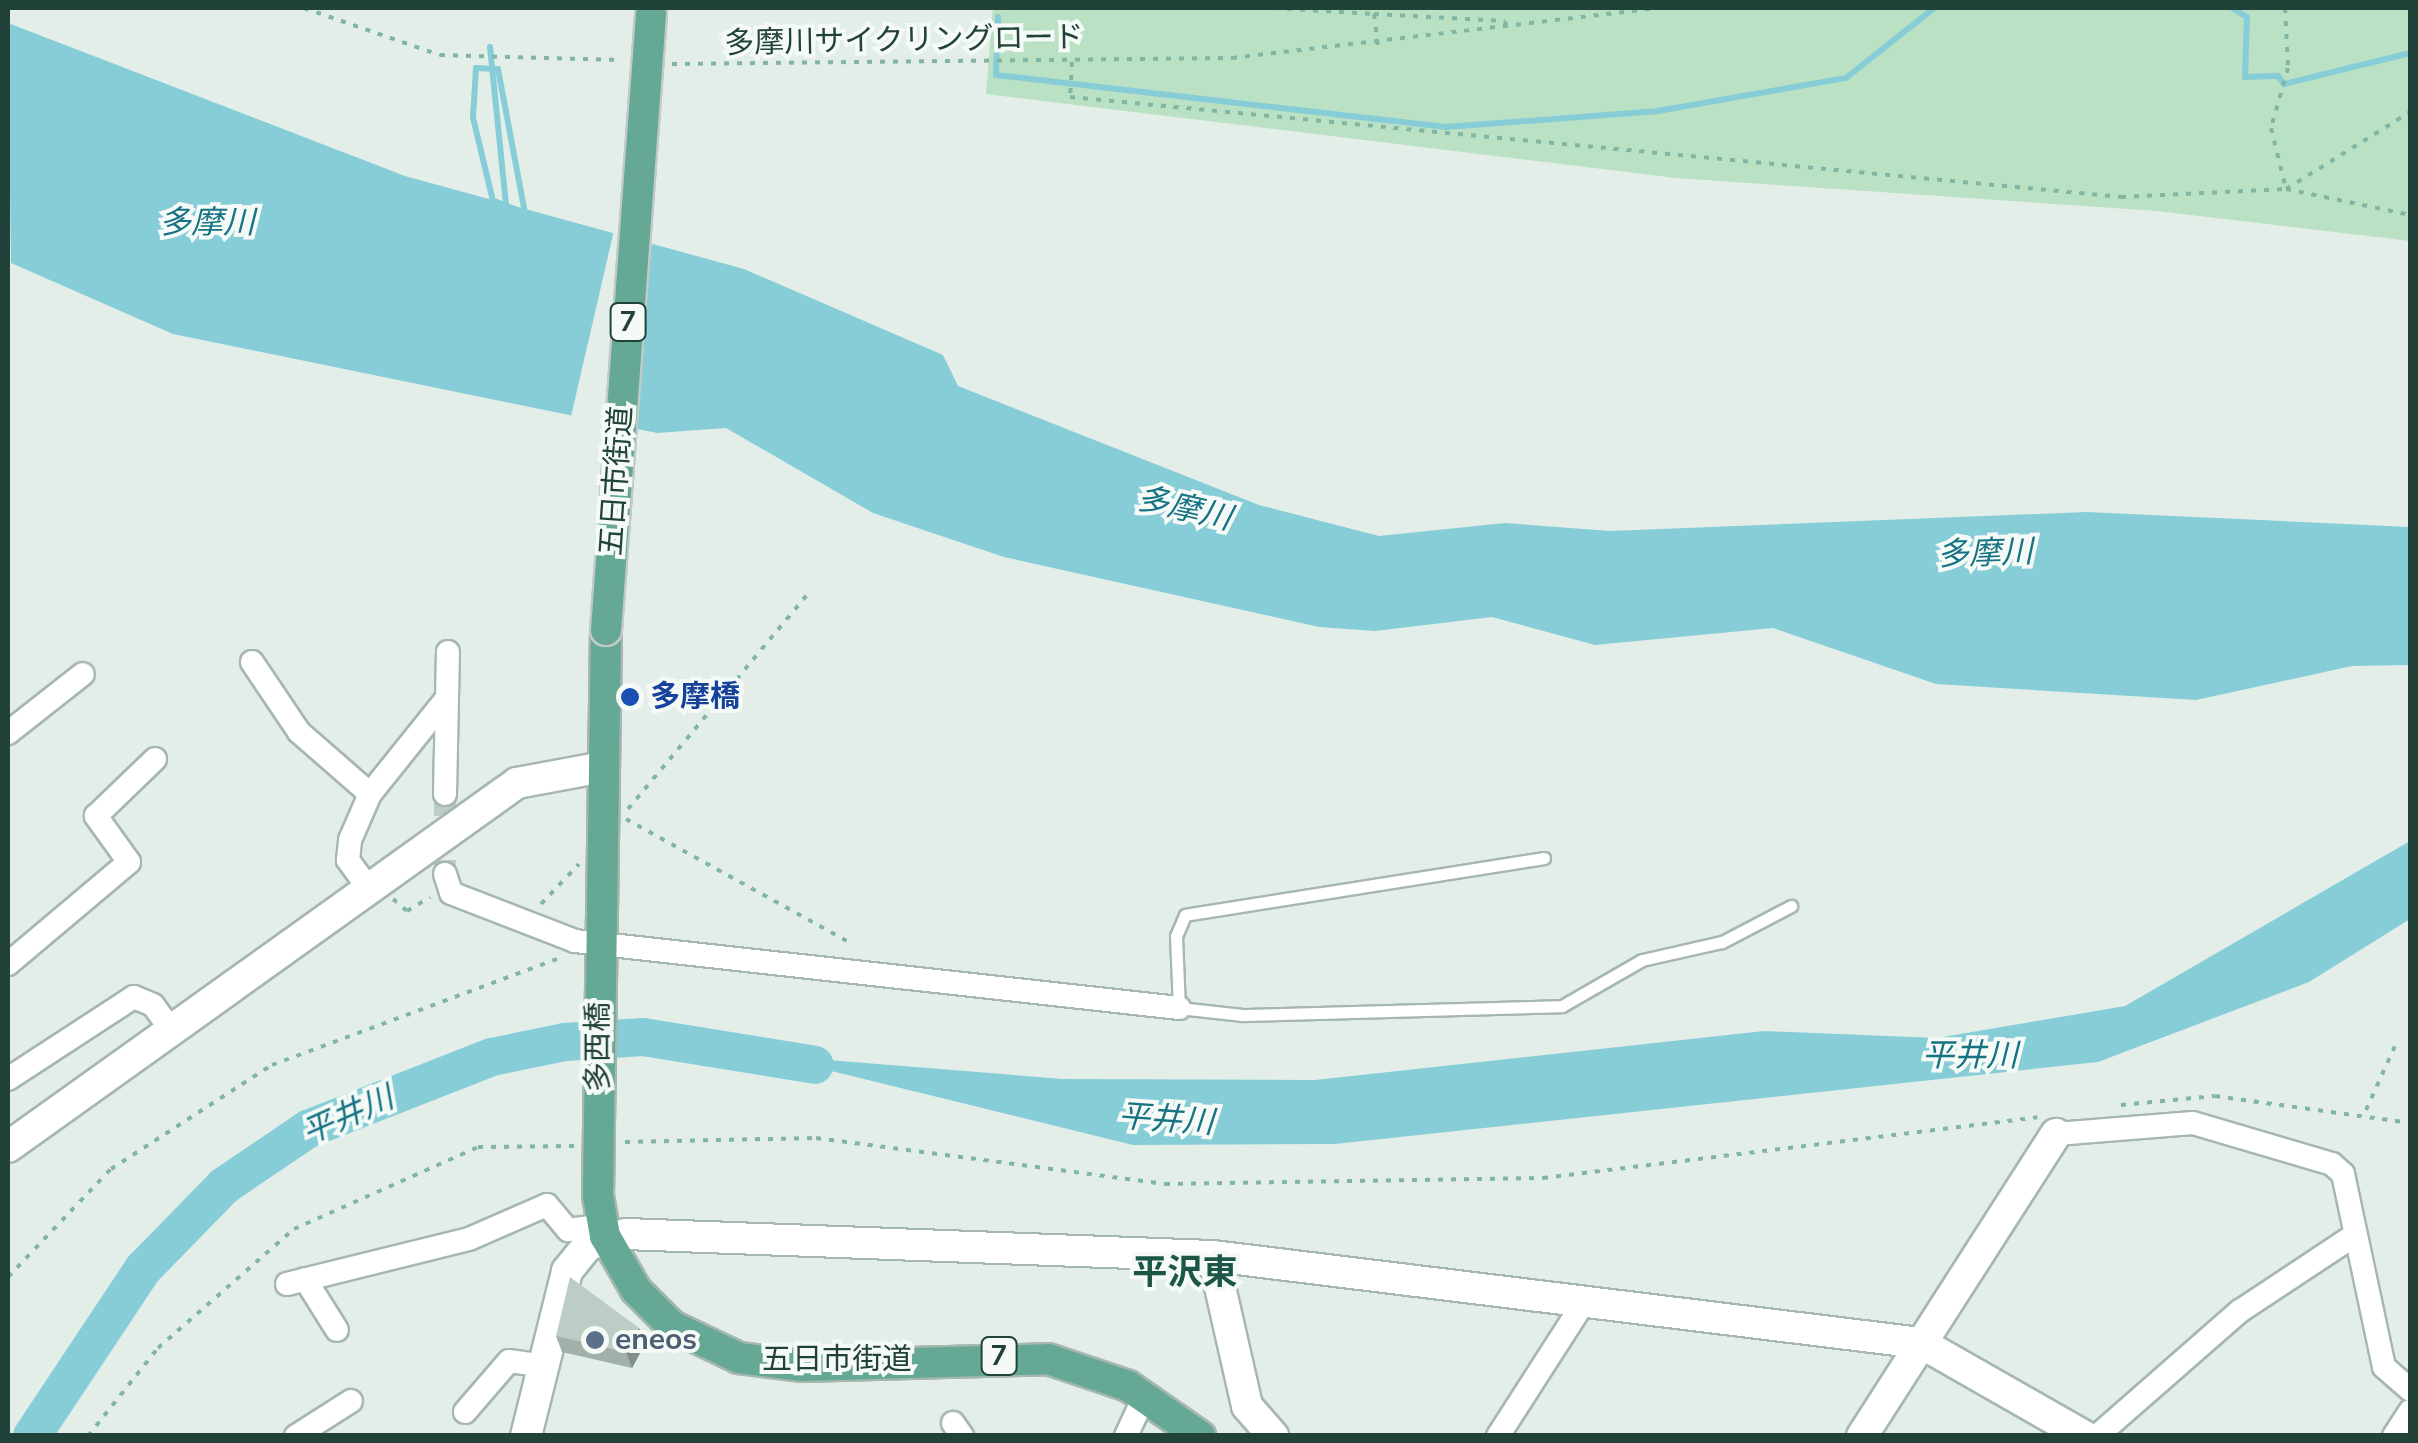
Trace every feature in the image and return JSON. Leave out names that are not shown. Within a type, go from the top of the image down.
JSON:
[{"type":"main road","name":"五日市街道","points":[[598,950],[598,768],[652,11]]},
{"type":"main road","name":"多西橋","points":[[598,950],[598,1142]]},
{"type":"main road","name":"五日市街道","points":[[598,1142],[604,1231],[652,1308],[721,1353],[802,1366],[1032,1357],[1080,1366],[1144,1394],[1200,1436]]},
{"type":"street","points":[[445,794],[448,652]]},
{"type":"street","points":[[252,662],[299,732],[370,794]]},
{"type":"street","points":[[11,720],[83,674]]},
{"type":"street","points":[[373,887],[347,850],[370,794],[447,698]]},
{"type":"street","points":[[8,964],[129,862],[96,816],[155,759]]},
{"type":"street","points":[[8,1147],[529,775],[598,768]]},
{"type":"street","points":[[448,884],[530,927],[598,950],[1179,1008]]},
{"type":"street","points":[[8,1079],[134,997],[154,1004],[171,1030]]},
{"type":"street","points":[[1862,1436],[2052,1125],[2193,1123],[2281,1144],[2343,1174],[2384,1368],[2410,1390]]},
{"type":"street","points":[[338,1330],[296,1282],[468,1239],[548,1204],[568,1230],[1213,1256],[1921,1343],[2084,1436]]},
{"type":"street","points":[[526,1436],[566,1271],[604,1231]]},
{"type":"street","points":[[2097,1436],[2240,1311],[2355,1235]]},
{"type":"street","points":[[1213,1256],[1264,1432]]},
{"type":"street","points":[[1498,1436],[1584,1302]]},
{"type":"street","points":[[465,1412],[509,1361],[543,1366]]},
{"type":"street","points":[[1126,1436],[1144,1394]]},
{"type":"street","points":[[296,1436],[352,1401]]},
{"type":"street","points":[[2394,1436],[2410,1411]]},
{"type":"lane","points":[[1544,858],[1185,915],[1176,936],[1179,1008],[1244,1016],[1562,1006],[1642,960],[1722,942],[1790,906]]},
{"type":"path","points":[[304,8],[428,52],[629,60]]},
{"type":"path","points":[[1274,8],[1505,21],[1507,30]]},
{"type":"path","name":"多摩川サイクリングロード","points":[[667,63],[1072,62],[1378,47],[1658,8]]},
{"type":"path","points":[[2286,8],[2288,68],[2279,87],[2271,128],[2286,190]]},
{"type":"path","points":[[1374,14],[1378,47]]},
{"type":"path","points":[[1072,62],[1070,98],[2083,194],[2286,190],[2410,215]]},
{"type":"path","points":[[2286,190],[2410,112]]},
{"type":"path","points":[[811,590],[622,816],[854,945]]},
{"type":"path","points":[[530,927],[585,858]]},
{"type":"path","points":[[373,887],[408,911],[448,884]]},
{"type":"path","points":[[8,1278],[110,1169],[203,1106],[332,1040],[560,965],[568,939]]},
{"type":"path","points":[[2365,1111],[2395,1046]]},
{"type":"path","points":[[2164,1094],[2365,1111],[2410,1123]]},
{"type":"path","points":[[88,1436],[158,1348],[294,1229],[478,1147],[816,1138],[1165,1184],[1543,1178],[2052,1125]]},
{"type":"green space","points":[[993,8],[2410,8],[2410,241],[2157,211],[1676,178],[986,94]]},
{"type":"water","name":"多摩川","points":[[8,23],[405,176],[744,269],[943,355],[958,386],[1259,505],[1379,536],[1505,523],[1610,531],[2086,512],[2410,527],[2410,665],[2352,666],[2196,700],[1936,684],[1773,628],[1595,645],[1492,617],[1375,631],[1319,627],[1004,557],[873,513],[726,428],[657,433],[173,334],[11,263]]},
{"type":"water","points":[[2410,841],[2410,919],[2309,982],[2098,1062],[1335,1144],[1133,1145],[766,1055],[1063,1079],[1315,1080],[1764,1031],[1937,1038],[2125,1006]]},
{"type":"pier","points":[[615,226],[654,235],[609,432],[570,423]]},
{"type":"building","points":[[570,1277],[639,1328],[626,1352],[556,1336]]},
{"type":"waterway","points":[[998,17],[996,75],[1446,127],[1658,111],[1846,78],[1934,8]]},
{"type":"waterway","points":[[2232,8],[2247,17],[2245,77],[2278,76],[2284,84],[2410,53]]},
{"type":"waterway","points":[[490,47],[506,205]]},
{"type":"waterway","points":[[476,68],[498,69],[525,213],[493,201],[473,118],[476,68]]},
{"type":"waterway","name":"平井川","points":[[32,1436],[143,1269],[224,1186],[308,1129],[492,1057],[565,1042],[643,1037],[815,1065]]},
{"type":"tunnel","points":[[445,794],[445,874]]},
{"type":"place","name":"多摩橋","points":[[630,697]]},
{"type":"place","name":"eneos","points":[[595,1340]]},
{"type":"district","name":"平沢東","points":[[1185,1273]]}]
